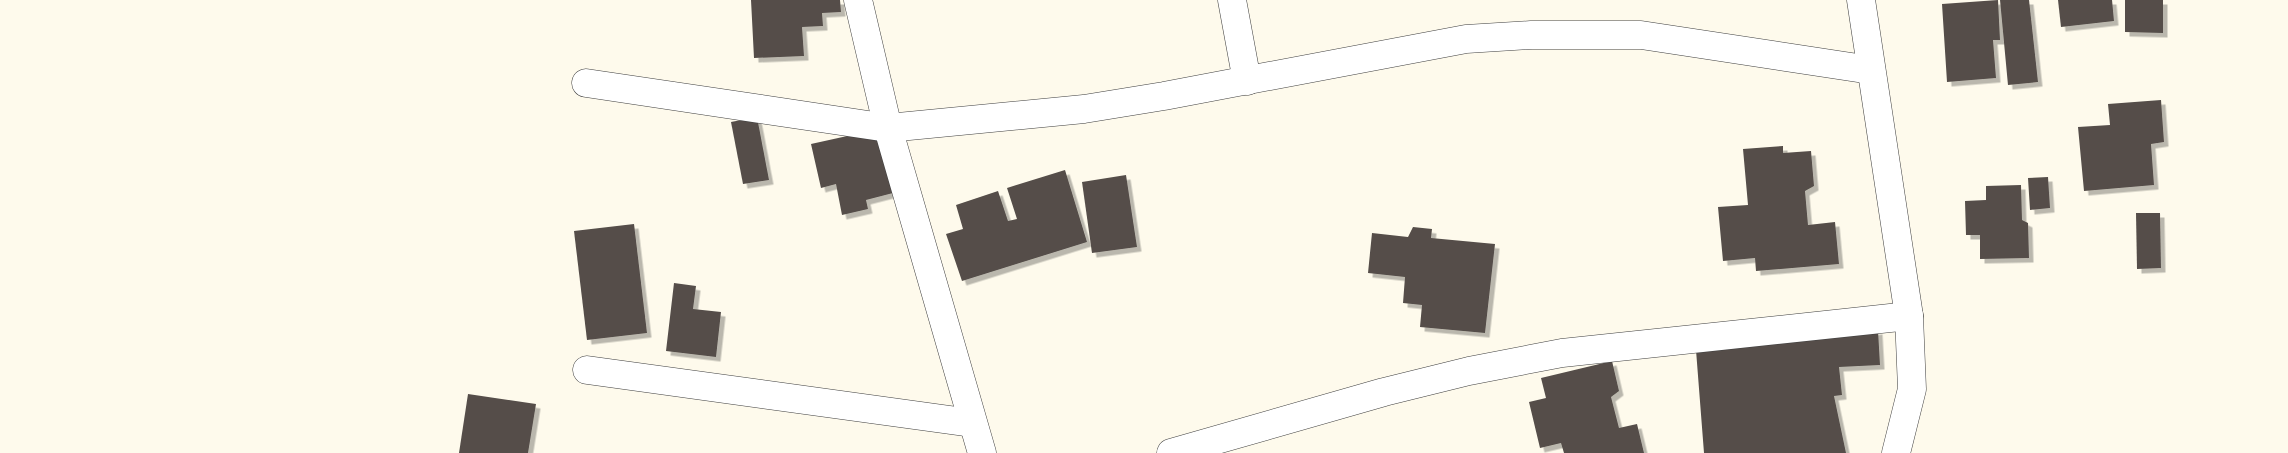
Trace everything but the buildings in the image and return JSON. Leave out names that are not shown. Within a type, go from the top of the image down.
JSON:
[{"type":"street","points":[[858,0],[888,128],[982,453]]},
{"type":"street","points":[[1232,0],[1247,81]]},
{"type":"street","points":[[1861,0],[1909,316],[1912,389],[1896,453]]},
{"type":"street","points":[[586,83],[888,128],[1084,109],[1247,81],[1466,39],[1530,35],[1641,35],[1871,70]]},
{"type":"street","points":[[1171,453],[1384,392],[1469,371],[1562,353],[1909,316]]},
{"type":"street","points":[[587,370],[972,423]]}]
